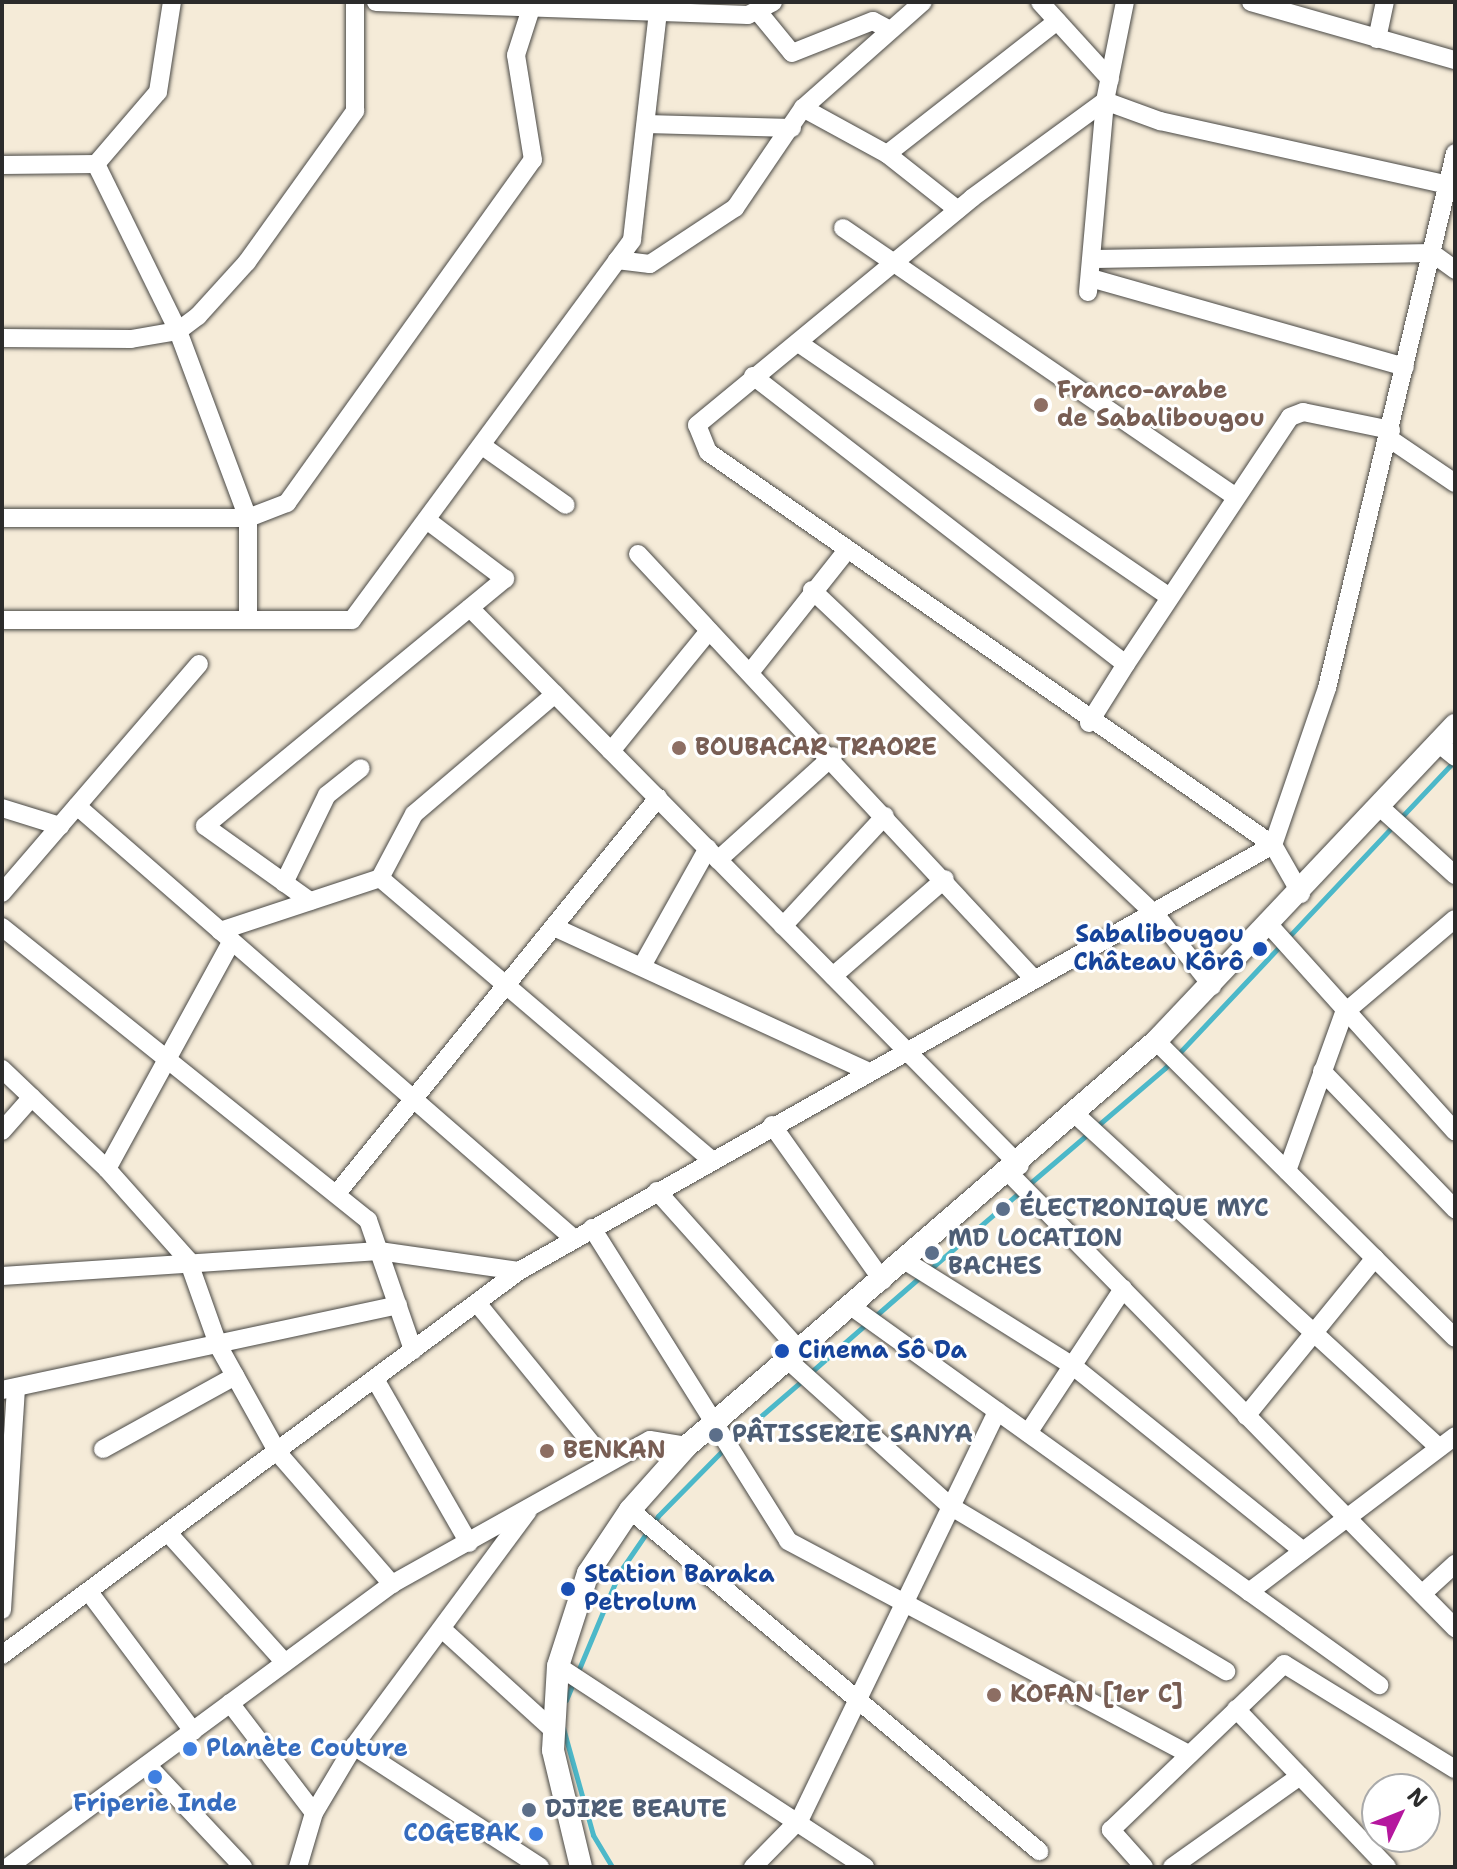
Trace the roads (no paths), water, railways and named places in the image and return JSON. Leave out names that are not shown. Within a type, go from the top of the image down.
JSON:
[{"type":"main road","points":[[581,1867],[554,1731],[558,1666],[588,1573],[630,1510],[687,1446],[1015,1170],[1156,1041],[1271,927],[1381,808],[1446,750],[1455,725]]},
{"type":"street","points":[[2,165],[96,164],[158,92],[172,2]]},
{"type":"street","points":[[2,338],[131,339],[178,331],[247,262],[355,111],[355,2]]},
{"type":"street","points":[[376,2],[766,8],[792,53],[873,21],[888,29]]},
{"type":"street","points":[[617,260],[650,264],[735,208],[803,108],[888,29],[923,2]]},
{"type":"street","points":[[1040,2],[1110,79]]},
{"type":"street","points":[[1125,2],[1105,101],[1091,286],[1405,367]]},
{"type":"street","points":[[1251,2],[1276,6],[1377,39],[1455,60]]},
{"type":"street","points":[[1377,39],[1385,2]]},
{"type":"street","points":[[2,518],[248,518],[287,503],[533,160],[516,55],[533,6]]},
{"type":"street","points":[[2,620],[352,620],[484,447],[632,240],[659,7]]},
{"type":"street","points":[[887,154],[1057,21]]},
{"type":"street","points":[[1105,101],[1160,121],[1448,185]]},
{"type":"street","points":[[1105,101],[958,210],[800,344],[753,376],[697,425],[697,439],[1089,723],[1273,845],[1301,894]]},
{"type":"street","points":[[803,108],[887,154],[958,210]]},
{"type":"street","points":[[646,124],[792,128]]},
{"type":"street","points":[[2,1655],[169,1534],[519,1271],[710,1159],[1155,914],[1273,845],[1327,688],[1390,435],[1455,153]]},
{"type":"street","points":[[96,164],[178,331],[248,518],[248,620]]},
{"type":"street","points":[[843,228],[1236,497]]},
{"type":"street","points":[[1095,259],[1432,253],[1455,270]]},
{"type":"street","points":[[800,344],[1170,597]]},
{"type":"street","points":[[753,376],[1126,664]]},
{"type":"street","points":[[1089,723],[1290,417],[1303,412],[1390,435],[1455,483]]},
{"type":"street","points":[[484,447],[566,505]]},
{"type":"street","points":[[310,901],[205,826],[505,579],[428,521]]},
{"type":"street","points":[[752,670],[812,590],[847,550]]},
{"type":"street","points":[[638,554],[833,756],[1035,980]]},
{"type":"street","points":[[812,590],[1155,914],[1212,986]]},
{"type":"street","points":[[470,608],[905,1049],[1123,1289],[1455,1628]]},
{"type":"street","points":[[611,751],[709,631]]},
{"type":"street","points":[[2,893],[199,664]]},
{"type":"street","points":[[107,1169],[168,1058],[226,936],[310,901],[380,878],[414,814],[555,694]]},
{"type":"street","points":[[642,966],[713,854],[833,756]]},
{"type":"street","points":[[284,883],[327,795],[361,768]]},
{"type":"street","points":[[338,1192],[658,798]]},
{"type":"street","points":[[77,806],[573,1238]]},
{"type":"street","points":[[2,808],[60,826]]},
{"type":"street","points":[[1381,808],[1455,875]]},
{"type":"street","points":[[783,926],[885,816]]},
{"type":"street","points":[[380,878],[710,1159]]},
{"type":"street","points":[[833,976],[945,879]]},
{"type":"street","points":[[1287,1171],[1344,1013],[1455,919]]},
{"type":"street","points":[[2,927],[338,1192],[368,1220],[413,1350]]},
{"type":"street","points":[[554,927],[867,1071]]},
{"type":"street","points":[[1271,927],[1344,1013],[1455,1131]]},
{"type":"street","points":[[1156,1041],[1375,1258],[1452,1329]]},
{"type":"street","points":[[2,1069],[107,1169],[188,1260],[219,1347],[278,1453],[392,1584]]},
{"type":"street","points":[[1322,1071],[1455,1209]]},
{"type":"street","points":[[2,1131],[32,1097]]},
{"type":"street","points":[[1075,1114],[1439,1448]]},
{"type":"street","points":[[772,1125],[883,1281]]},
{"type":"street","points":[[657,1191],[794,1356],[950,1506],[1226,1671]]},
{"type":"street","points":[[592,1228],[788,1541],[1189,1754]]},
{"type":"street","points":[[2,1276],[188,1260],[379,1251],[519,1271]]},
{"type":"street","points":[[1246,1416],[1375,1258]]},
{"type":"street","points":[[907,1262],[1073,1366],[1303,1551]]},
{"type":"street","points":[[1028,1433],[1123,1289]]},
{"type":"street","points":[[477,1303],[606,1461]]},
{"type":"street","points":[[2,1610],[9,1390],[219,1347],[398,1305]]},
{"type":"street","points":[[852,1307],[1379,1685]]},
{"type":"street","points":[[103,1449],[235,1376]]},
{"type":"street","points":[[375,1379],[469,1543]]},
{"type":"street","points":[[753,1867],[800,1819],[997,1411]]},
{"type":"street","points":[[1249,1592],[1455,1436]]},
{"type":"street","points":[[8,1867],[392,1584],[469,1543],[606,1461],[650,1440],[687,1446]]},
{"type":"street","points":[[298,1867],[314,1813],[354,1746],[532,1505]]},
{"type":"street","points":[[630,1510],[856,1704],[1039,1851]]},
{"type":"street","points":[[169,1534],[285,1663]]},
{"type":"street","points":[[1422,1594],[1455,1564]]},
{"type":"street","points":[[89,1592],[193,1731]]},
{"type":"street","points":[[442,1629],[554,1731]]},
{"type":"street","points":[[1144,1867],[1111,1830],[1284,1664],[1455,1769]]},
{"type":"street","points":[[558,1666],[800,1819],[865,1867]]},
{"type":"street","points":[[230,1703],[314,1813]]},
{"type":"street","points":[[1236,1709],[1387,1867]]},
{"type":"street","points":[[354,1746],[540,1867]]},
{"type":"street","points":[[147,1765],[243,1867]]},
{"type":"street","points":[[1174,1866],[1300,1776]]},
{"type":"waterway","points":[[1028,1185],[1165,1068],[1454,761]]},
{"type":"waterway","points":[[928,1271],[1021,1191]]},
{"type":"waterway","points":[[873,1318],[920,1277]]},
{"type":"waterway","points":[[810,1373],[866,1324]]},
{"type":"waterway","points":[[732,1441],[803,1380]]},
{"type":"waterway","points":[[566,1700],[619,1573],[658,1516],[725,1448]]},
{"type":"waterway","points":[[563,1728],[593,1835],[612,1867]]},
{"type":"place","name":"Franco-arabe de Sabalibougou","points":[[1041,405]]},
{"type":"place","name":"BOUBACAR TRAORE","points":[[679,748]]},
{"type":"place","name":"Sabalibougou Château Kôrô","points":[[1260,949]]},
{"type":"place","name":"ÉLECTRONIQUE MYC","points":[[1003,1209]]},
{"type":"place","name":"MD LOCATION BACHES","points":[[932,1253]]},
{"type":"place","name":"Cinema Sô Da","points":[[782,1351]]},
{"type":"place","name":"PÂTISSERIE SANYA","points":[[716,1435]]},
{"type":"place","name":"BENKAN","points":[[547,1451]]},
{"type":"place","name":"Station Baraka Petrolum","points":[[568,1589]]},
{"type":"place","name":"KOFAN [1er C]","points":[[994,1695]]},
{"type":"place","name":"Planète Couture","points":[[190,1749]]},
{"type":"place","name":"Friperie Inde","points":[[155,1777]]},
{"type":"place","name":"DJIRE BEAUTE","points":[[529,1810]]},
{"type":"place","name":"COGEBAK","points":[[536,1834]]}]
